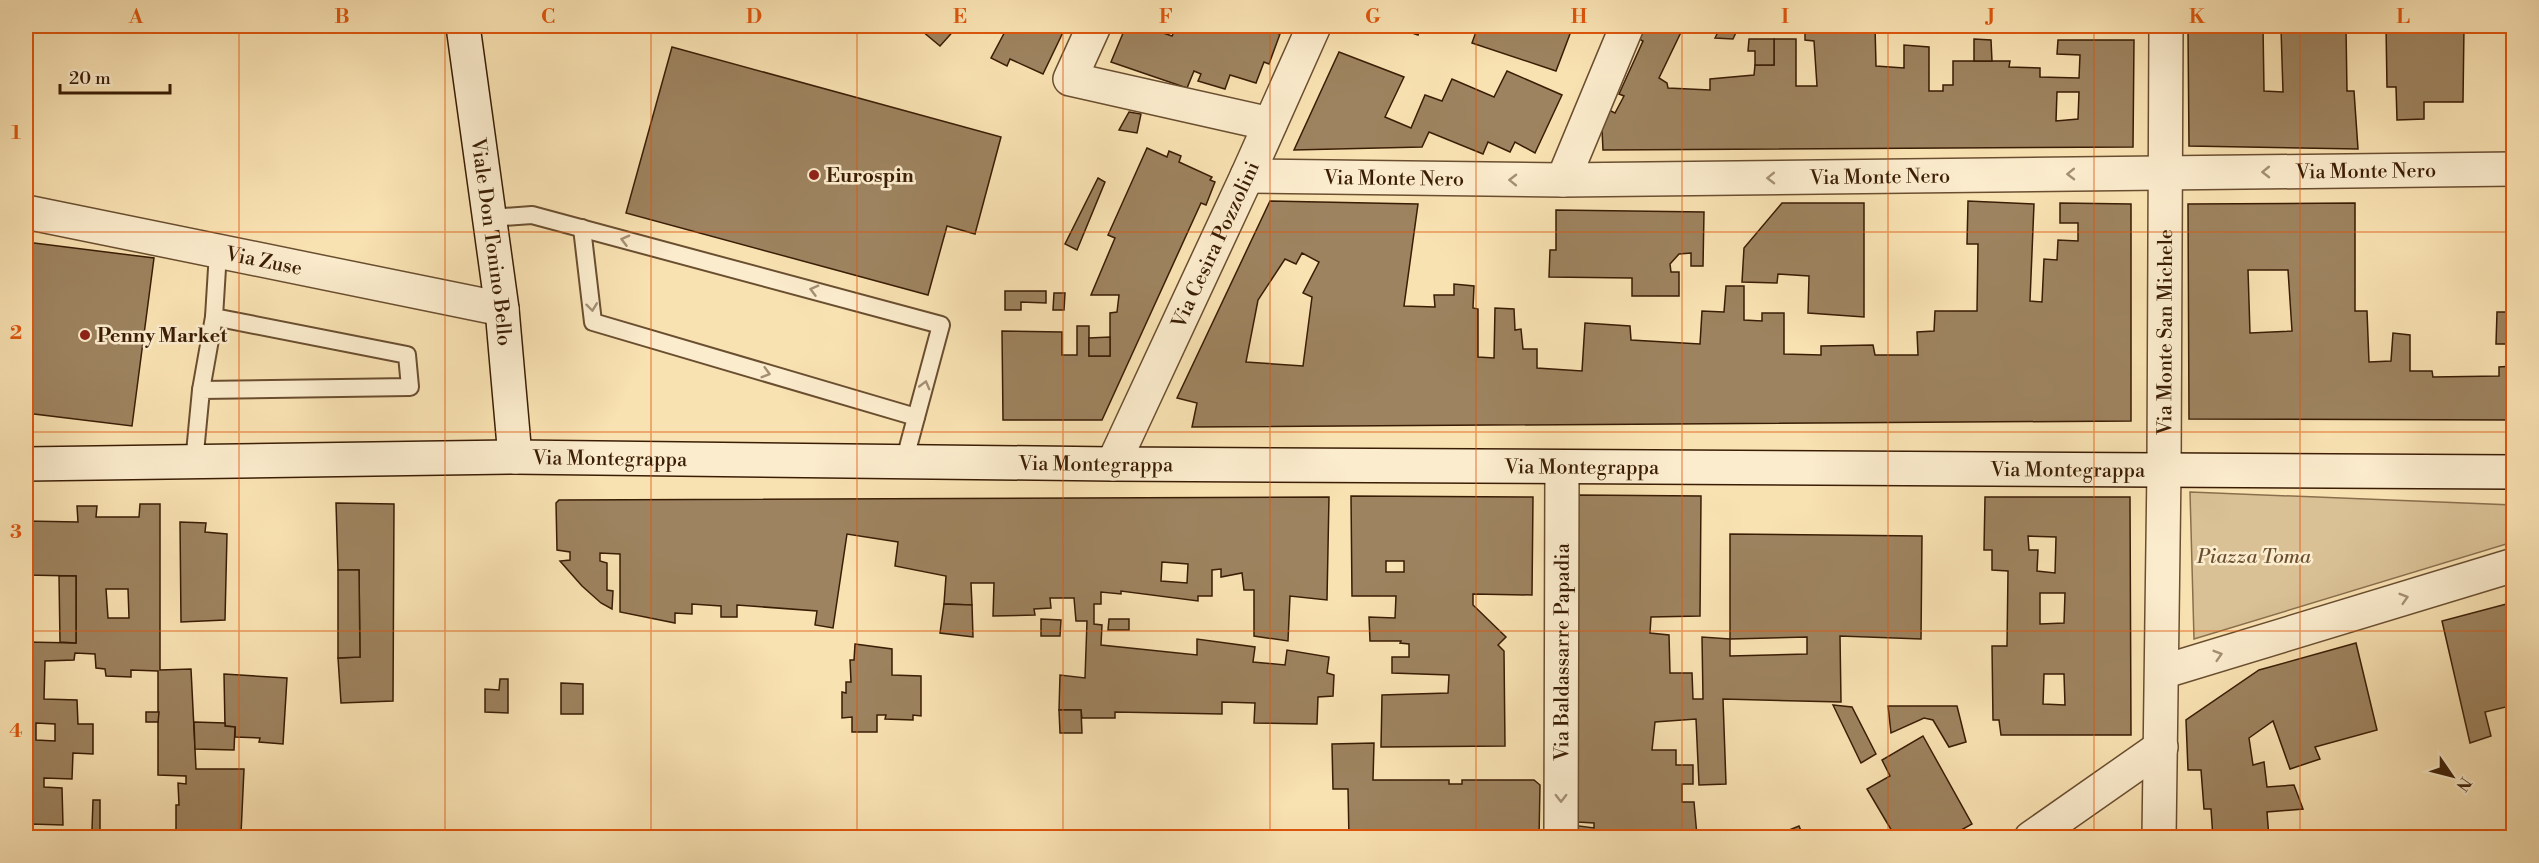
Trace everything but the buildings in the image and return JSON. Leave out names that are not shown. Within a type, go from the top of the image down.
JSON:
[{"type":"street","name":"Viale Don Tonino Bello","points":[[463,26],[502,309],[515,457]]},
{"type":"street","points":[[1094,26],[1070,79],[1270,124]]},
{"type":"street","name":"Via Cesira Pozzolini","points":[[1113,464],[1314,26]]},
{"type":"street","points":[[1563,180],[1627,26]]},
{"type":"street","name":"Via Monte San Michele","points":[[2159,837],[2164,469],[2166,26]]},
{"type":"street","name":"Via Monte Nero","points":[[1247,176],[1563,180],[2514,169]]},
{"type":"street","name":"Via Zuse","points":[[26,212],[502,309]]},
{"type":"street","name":"Via Montegrappa","points":[[26,464],[515,457],[1113,464],[2164,469]]},
{"type":"street","name":"Via Baldassarre Papadia","points":[[1561,837],[1562,467]]},
{"type":"street","points":[[2164,469],[2514,472]]},
{"type":"street","points":[[2162,672],[2514,565]]},
{"type":"street","points":[[2031,837],[2161,747]]},
{"type":"lane","points":[[490,218],[532,214],[941,325],[904,462]]},
{"type":"lane","points":[[582,228],[593,322],[916,417]]},
{"type":"lane","points":[[194,463],[201,390],[214,317],[218,252]]},
{"type":"lane","points":[[201,390],[410,387],[407,356],[214,317]]},
{"type":"green space","name":"Piazza Toma","points":[[2190,492],[2513,505],[2513,542],[2194,639]]},
{"type":"place","name":"Eurospin","points":[[814,175]]},
{"type":"place","name":"Penny Market","points":[[85,335]]}]
